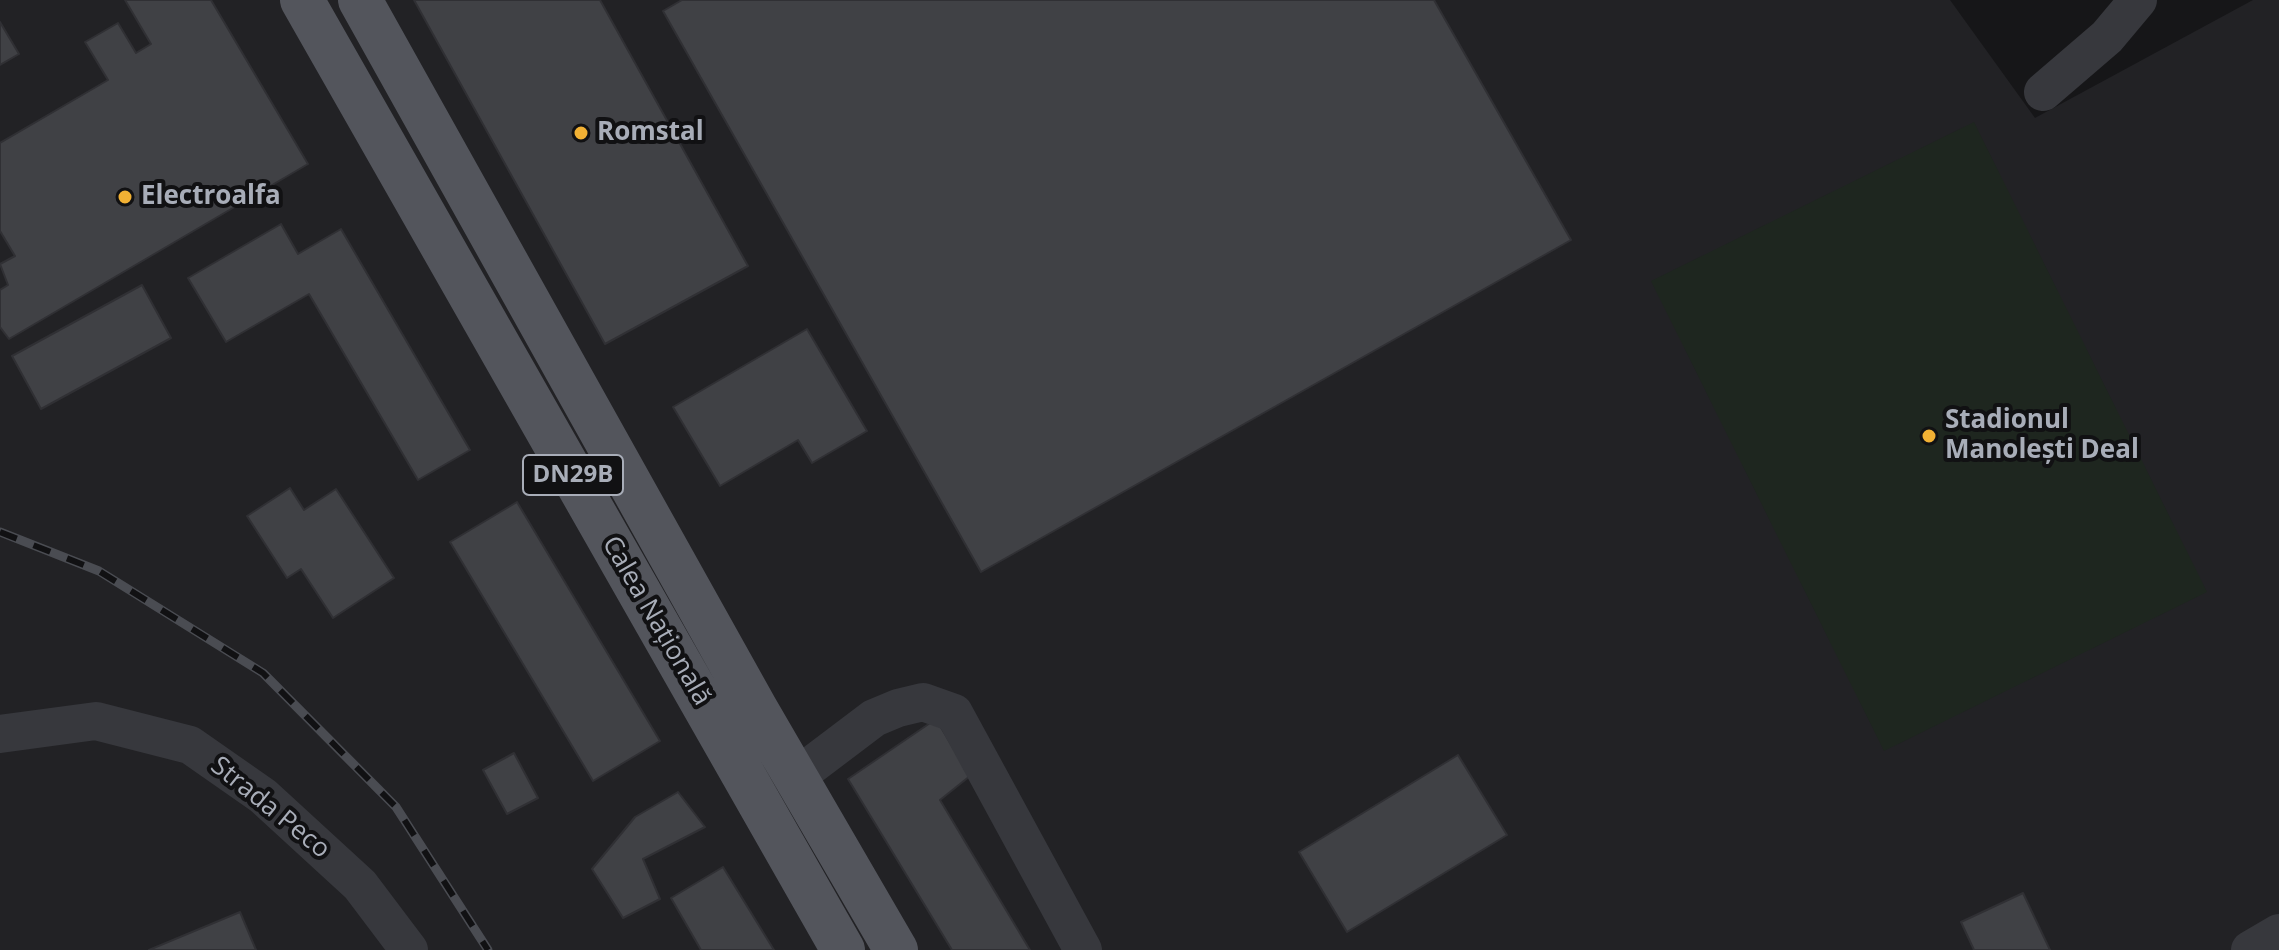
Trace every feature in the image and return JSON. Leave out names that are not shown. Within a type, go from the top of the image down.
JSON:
[{"type":"main road","name":"Calea Națională","points":[[302,0],[843,950]]},
{"type":"main road","name":"Calea Națională","points":[[360,0],[896,950]]},
{"type":"street","points":[[2043,92],[2107,37],[2138,0]]},
{"type":"street","points":[[796,777],[874,718],[923,702],[954,713],[1083,950]]},
{"type":"street","name":"Strada Peco","points":[[0,734],[96,721],[190,745],[263,796],[360,885],[409,950]]},
{"type":"street","points":[[2251,950],[2279,933]]},
{"type":"shaded area","points":[[0,0],[1950,0],[2035,118],[2253,0],[2279,0],[2279,950],[0,950]]},
{"type":"shaded area","name":"Stadionul Manolești Deal","points":[[1974,122],[2207,592],[1884,751],[1651,281]]},
{"type":"building","name":"Electroalfa","points":[[125,0],[211,0],[308,164],[9,339],[0,327],[0,290],[8,285],[0,264],[15,256],[0,231],[0,143],[108,80],[85,42],[118,23],[136,53],[151,44]]},
{"type":"building","name":"Romstal","points":[[414,0],[600,0],[748,266],[605,344]]},
{"type":"building","points":[[682,0],[1434,0],[1571,240],[981,572],[663,11]]},
{"type":"building","points":[[0,22],[19,54],[0,65]]},
{"type":"building","points":[[281,224],[298,254],[341,229],[470,450],[418,480],[309,294],[226,342],[188,278]]},
{"type":"building","points":[[142,285],[171,338],[41,409],[12,356]]},
{"type":"building","points":[[807,329],[867,431],[812,463],[798,440],[720,486],[673,407]]},
{"type":"building","points":[[290,488],[304,510],[336,489],[394,578],[333,618],[301,569],[287,578],[247,516]]},
{"type":"building","points":[[517,502],[660,741],[593,781],[450,542]]},
{"type":"building","points":[[936,719],[970,776],[940,800],[1030,950],[952,950],[848,779]]},
{"type":"building","points":[[514,753],[538,798],[507,814],[483,770]]},
{"type":"building","points":[[1458,755],[1507,835],[1347,932],[1299,852]]},
{"type":"building","points":[[678,792],[705,827],[643,859],[660,899],[623,918],[592,869],[635,817]]},
{"type":"building","points":[[723,867],[774,950],[701,950],[671,898]]},
{"type":"building","points":[[2023,893],[2050,950],[1974,950],[1961,922]]},
{"type":"building","points":[[240,912],[256,950],[149,950]]},
{"type":"railway","points":[[0,532],[99,571],[263,673],[396,807],[488,950]]},
{"type":"place","name":"Romstal","points":[[581,133]]},
{"type":"place","name":"Electroalfa","points":[[125,197]]},
{"type":"place","name":"Stadionul Manolești Deal","points":[[1929,436]]}]
